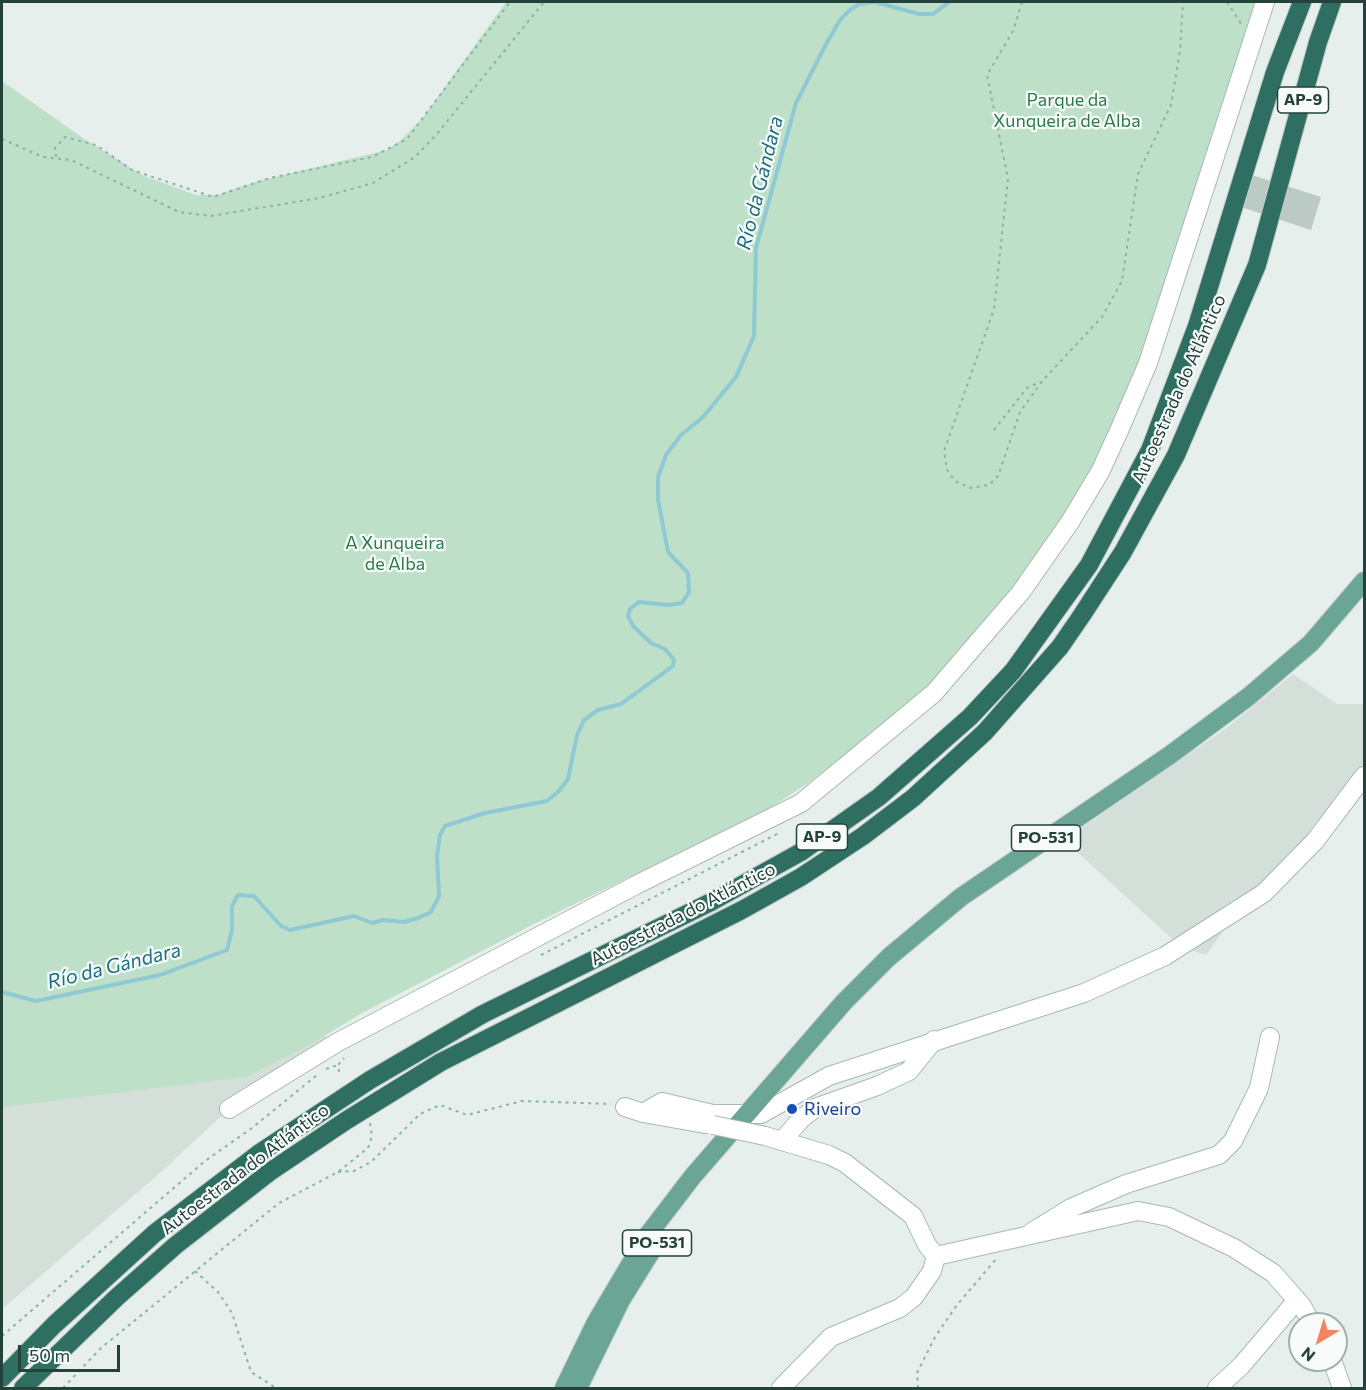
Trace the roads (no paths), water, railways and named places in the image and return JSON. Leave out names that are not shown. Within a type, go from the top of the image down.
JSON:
[{"type":"highway","name":"Autoestrada do Atlántico","points":[[2,1378],[54,1325],[155,1233],[261,1152],[370,1080],[483,1014],[711,903],[801,852],[879,797],[970,717],[1013,671],[1089,565],[1150,450],[1197,326],[1275,72],[1302,2]]},
{"type":"highway","name":"Autoestrada do Atlántico","points":[[23,1389],[42,1367],[142,1275],[280,1165],[347,1119],[441,1062],[742,910],[801,876],[863,836],[913,798],[985,732],[1060,647],[1123,552],[1176,455],[1257,265],[1318,42],[1332,2]]},
{"type":"main road","name":"PO-531","points":[[579,1389],[621,1300],[655,1246],[752,1115],[844,1002],[889,957],[961,897],[1170,755],[1248,697],[1311,643],[1365,580]]},
{"type":"main road","name":"PO-531","points":[[564,1389],[596,1322],[636,1253],[693,1176],[839,1023],[918,945],[985,893],[1225,729],[1293,674],[1365,601]]},
{"type":"street","points":[[229,1109],[338,1042],[636,885],[801,802],[934,693],[1021,592],[1070,522],[1100,472],[1148,363],[1265,2]]},
{"type":"street","points":[[643,1113],[662,1102],[713,1114],[752,1115],[829,1076],[1084,993],[1181,947],[1264,892],[1315,841],[1365,776]]},
{"type":"street","points":[[1013,1241],[1071,1208],[1126,1184],[1219,1155],[1233,1141],[1258,1088],[1270,1036]]},
{"type":"street","points":[[774,1138],[815,1108],[878,1086],[909,1071],[934,1040]]},
{"type":"street","points":[[625,1107],[643,1113],[774,1138],[829,1155],[844,1163],[913,1216],[927,1245],[936,1257]]},
{"type":"street","points":[[936,1257],[1138,1211],[1168,1217],[1234,1248],[1273,1272],[1304,1312]]},
{"type":"street","points":[[781,1389],[831,1336],[900,1308],[914,1297],[932,1272],[936,1257]]},
{"type":"street","points":[[1217,1389],[1241,1366],[1297,1300]]},
{"type":"street","points":[[1336,1372],[1342,1389]]},
{"type":"waterway","name":"Río da Gándara","points":[[2,992],[36,1001],[160,975],[227,950],[232,930],[232,906],[238,895],[254,896],[281,926],[290,930],[354,916],[372,923],[383,920],[404,922],[418,918],[431,912],[439,896],[437,856],[440,835],[445,826],[485,813],[547,801],[559,791],[568,779],[577,735],[584,720],[598,710],[621,704],[673,666],[674,660],[665,649],[651,643],[634,627],[628,616],[630,609],[639,602],[669,605],[682,603],[689,592],[688,573],[668,552],[658,499],[658,477],[666,455],[681,435],[703,417],[736,377],[754,336],[756,248],[796,103],[840,20],[859,4],[875,2],[919,14],[933,14],[949,2]]},
{"type":"place","name":"Riveiro","points":[[792,1109]]},
{"type":"park label","name":"Parque da Xunqueira de Alba","points":[[1067,110]]},
{"type":"park label","name":"A Xunqueira de Alba","points":[[395,553]]}]
